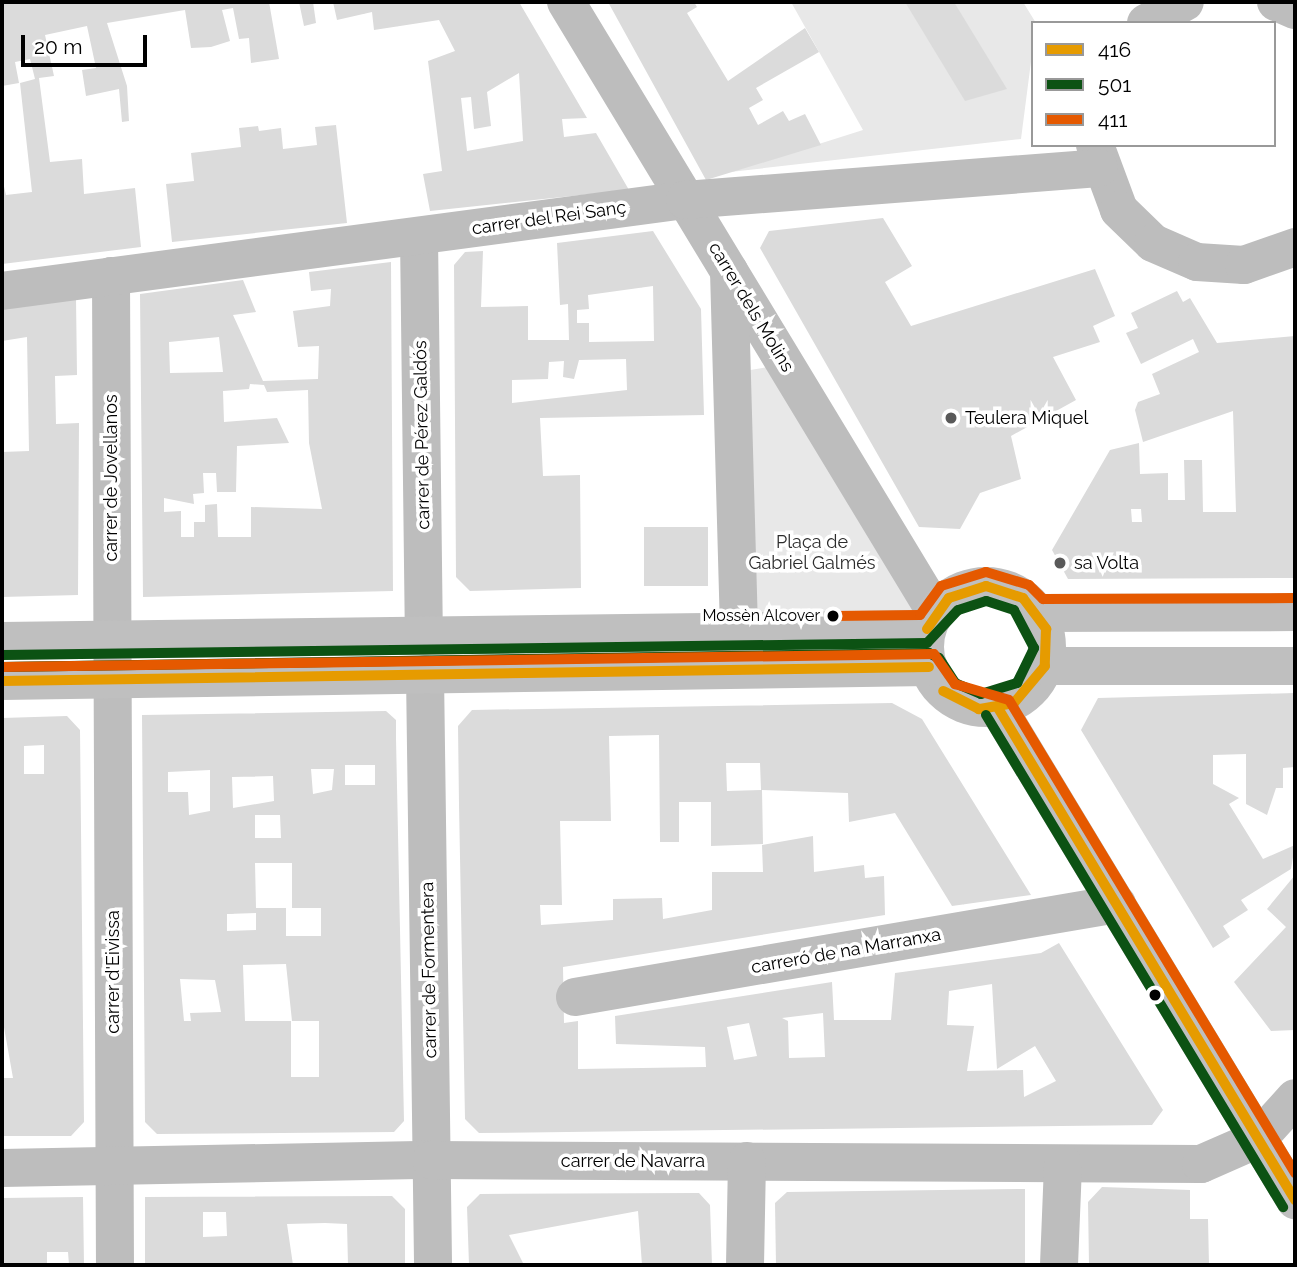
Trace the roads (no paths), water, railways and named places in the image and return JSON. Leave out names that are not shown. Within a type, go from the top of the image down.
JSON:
[{"type":"main road","points":[[986,586],[1014,594],[1037,613],[1045,629],[1045,666],[1027,693],[998,708],[961,703],[945,694],[929,667],[931,621],[949,598],[986,586]]},
{"type":"main road","points":[[1037,613],[1295,612]]},
{"type":"main road","points":[[2,641],[739,631],[931,621]]},
{"type":"main road","points":[[1045,666],[1295,666]]},
{"type":"main road","points":[[2,681],[929,667]]},
{"type":"main road","points":[[998,708],[1295,1200]]},
{"type":"street","name":"carrer dels Molins","points":[[566,2],[729,269],[931,621]]},
{"type":"street","points":[[1133,21],[1136,2]]},
{"type":"street","points":[[1150,21],[1185,2]]},
{"type":"street","name":"carrer del Rei Sanç","points":[[2,290],[685,200],[1097,157]]},
{"type":"street","points":[[1097,157],[1119,211],[1153,243],[1197,262],[1244,265],[1295,247]]},
{"type":"street","name":"carrer de Pérez Galdós","points":[[419,236],[424,635]]},
{"type":"street","points":[[729,269],[739,631]]},
{"type":"street","name":"carrer de Jovellanos","points":[[111,276],[111,679]]},
{"type":"street","name":"carrer de Formentera","points":[[425,674],[433,1265]]},
{"type":"street","name":"carrer d'Eivissa","points":[[111,679],[115,1265]]},
{"type":"street","name":"carreró de na Marranxa","points":[[575,998],[1117,904]]},
{"type":"street","points":[[1258,1139],[1295,1098]]},
{"type":"street","name":"carrer de Navarra","points":[[2,1168],[431,1160],[1201,1164],[1258,1139]]},
{"type":"street","points":[[745,1265],[747,1161]]},
{"type":"street","points":[[1059,1265],[1063,1164]]},
{"type":"place","name":"Teulera Miquel","points":[[951,418]]},
{"type":"place","name":"sa Volta","points":[[1060,563]]},
{"type":"place","name":"Mossèn Alcover","points":[[833,616]]},
{"type":"park label","name":"Plaça de Gabriel Galmés","points":[[812,553]]}]
